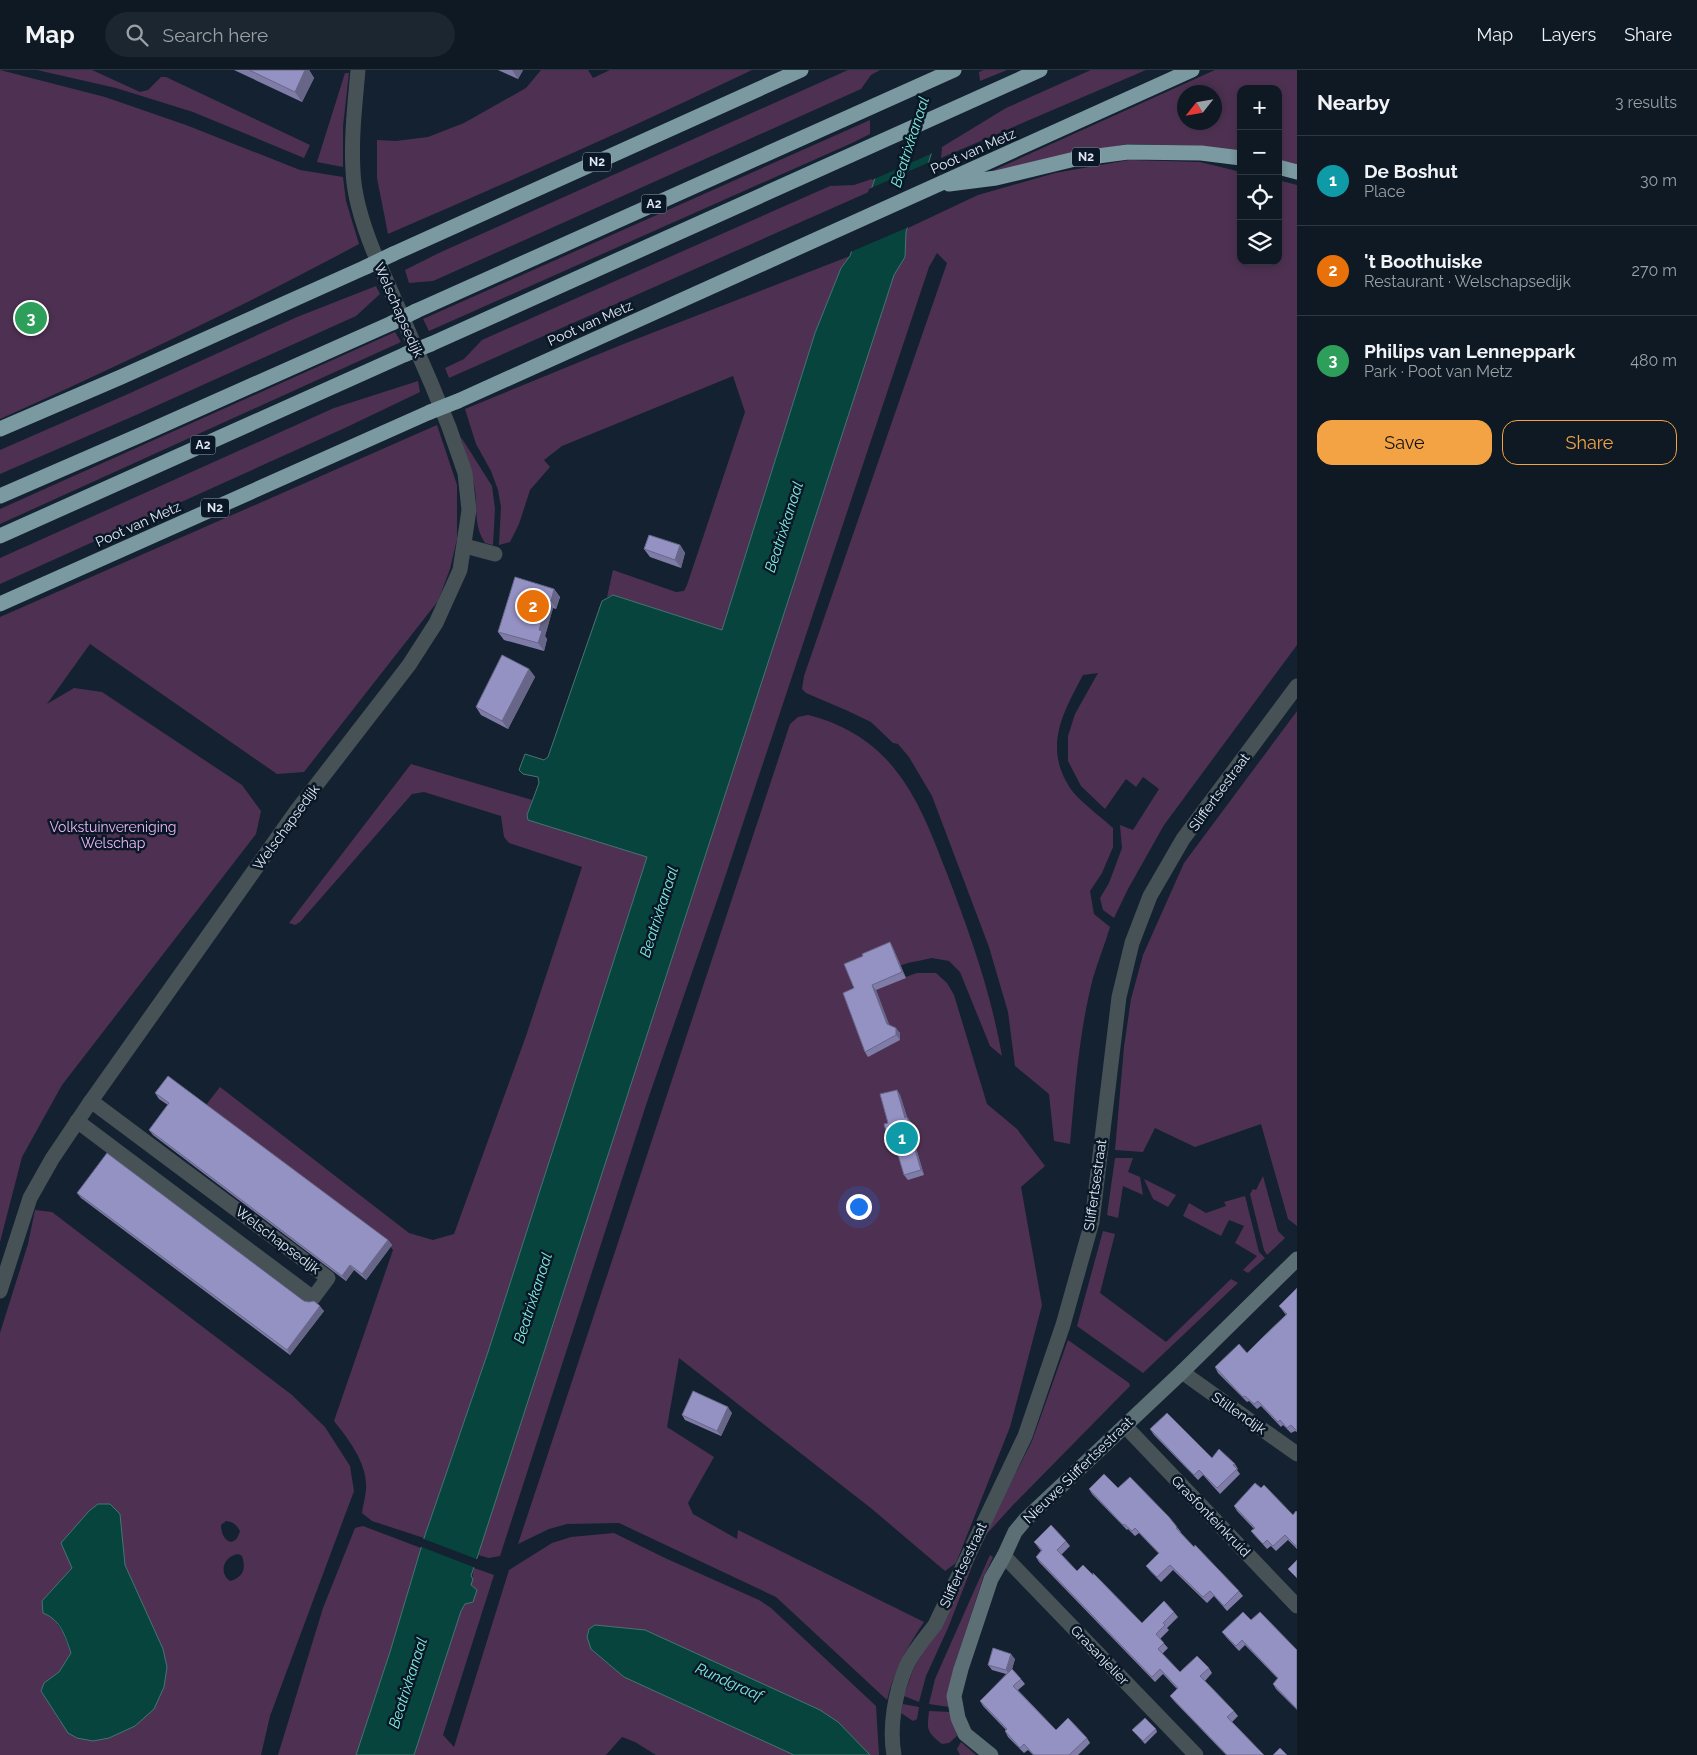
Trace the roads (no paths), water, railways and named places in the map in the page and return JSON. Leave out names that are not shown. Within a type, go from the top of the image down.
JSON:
[{"type":"highway","name":"N2","points":[[0,429],[121,378],[801,70]]},
{"type":"highway","name":"A2","points":[[0,496],[145,434],[954,70]]},
{"type":"highway","name":"A2","points":[[0,536],[1040,70]]},
{"type":"highway","name":"Poot van Metz","points":[[0,604],[1192,70]]},
{"type":"highway","name":"N2","points":[[930,187],[996,178],[1075,159],[1128,152],[1200,153],[1237,158]]},
{"type":"highway","points":[[1282,168],[1297,172]]},
{"type":"street","name":"Welschapsedijk","points":[[0,1291],[30,1198],[52,1159],[297,810],[409,665],[436,623],[460,570],[469,510],[465,473],[449,427],[362,220],[353,173],[353,124],[358,70]]},
{"type":"street","points":[[465,546],[495,554]]},
{"type":"street","name":"Sliffertsestraat","points":[[894,1755],[893,1714],[906,1668],[914,1652],[935,1624],[1024,1436],[1063,1325],[1092,1222],[1119,997],[1132,943],[1150,896],[1184,839],[1297,686]]},
{"type":"street","name":"Welschapsedijk","points":[[77,1122],[313,1298],[328,1278],[91,1101]]},
{"type":"street","name":"Nieuwe Sliffertsestraat","points":[[991,1755],[965,1734],[958,1718],[954,1696],[991,1579],[1015,1532],[1025,1520],[1182,1372],[1297,1259]]},
{"type":"street","name":"Stillendijk","points":[[1182,1372],[1297,1454]]},
{"type":"street","name":"Grasfonteinkruid","points":[[1125,1426],[1297,1606]]},
{"type":"street","name":"Grasanjelier","points":[[1004,1556],[1196,1755]]},
{"type":"water","name":"Beatrixkanaal","points":[[946,96],[948,102],[906,232],[905,257],[894,275],[471,1576],[473,1579],[471,1585],[477,1590],[473,1602],[465,1604],[461,1611],[414,1755],[356,1755],[390,1652],[424,1538],[488,1352],[647,857],[528,820],[527,815],[539,783],[538,777],[523,774],[519,770],[525,754],[544,760],[548,757],[602,601],[613,595],[722,630],[815,333],[841,268],[850,256],[875,178],[880,175]]},
{"type":"water","points":[[98,1504],[110,1504],[120,1514],[125,1565],[163,1649],[167,1667],[164,1687],[154,1709],[135,1726],[109,1738],[93,1741],[77,1738],[68,1733],[41,1691],[44,1683],[59,1672],[71,1653],[58,1624],[43,1613],[42,1601],[72,1568],[61,1543],[89,1511]]},
{"type":"water","name":"Rundgraaf","points":[[595,1625],[645,1630],[820,1710],[838,1722],[870,1755],[794,1755],[624,1677],[591,1649],[587,1637],[589,1629]]},
{"type":"place","name":"Philips van Lenneppark","points":[[31,318]]},
{"type":"place","name":"'t Boothuiske","points":[[533,606]]},
{"type":"place","name":"De Boshut","points":[[902,1138]]},
{"type":"park label","name":"Volkstuinvereniging Welschap","points":[[113,836]]}]
